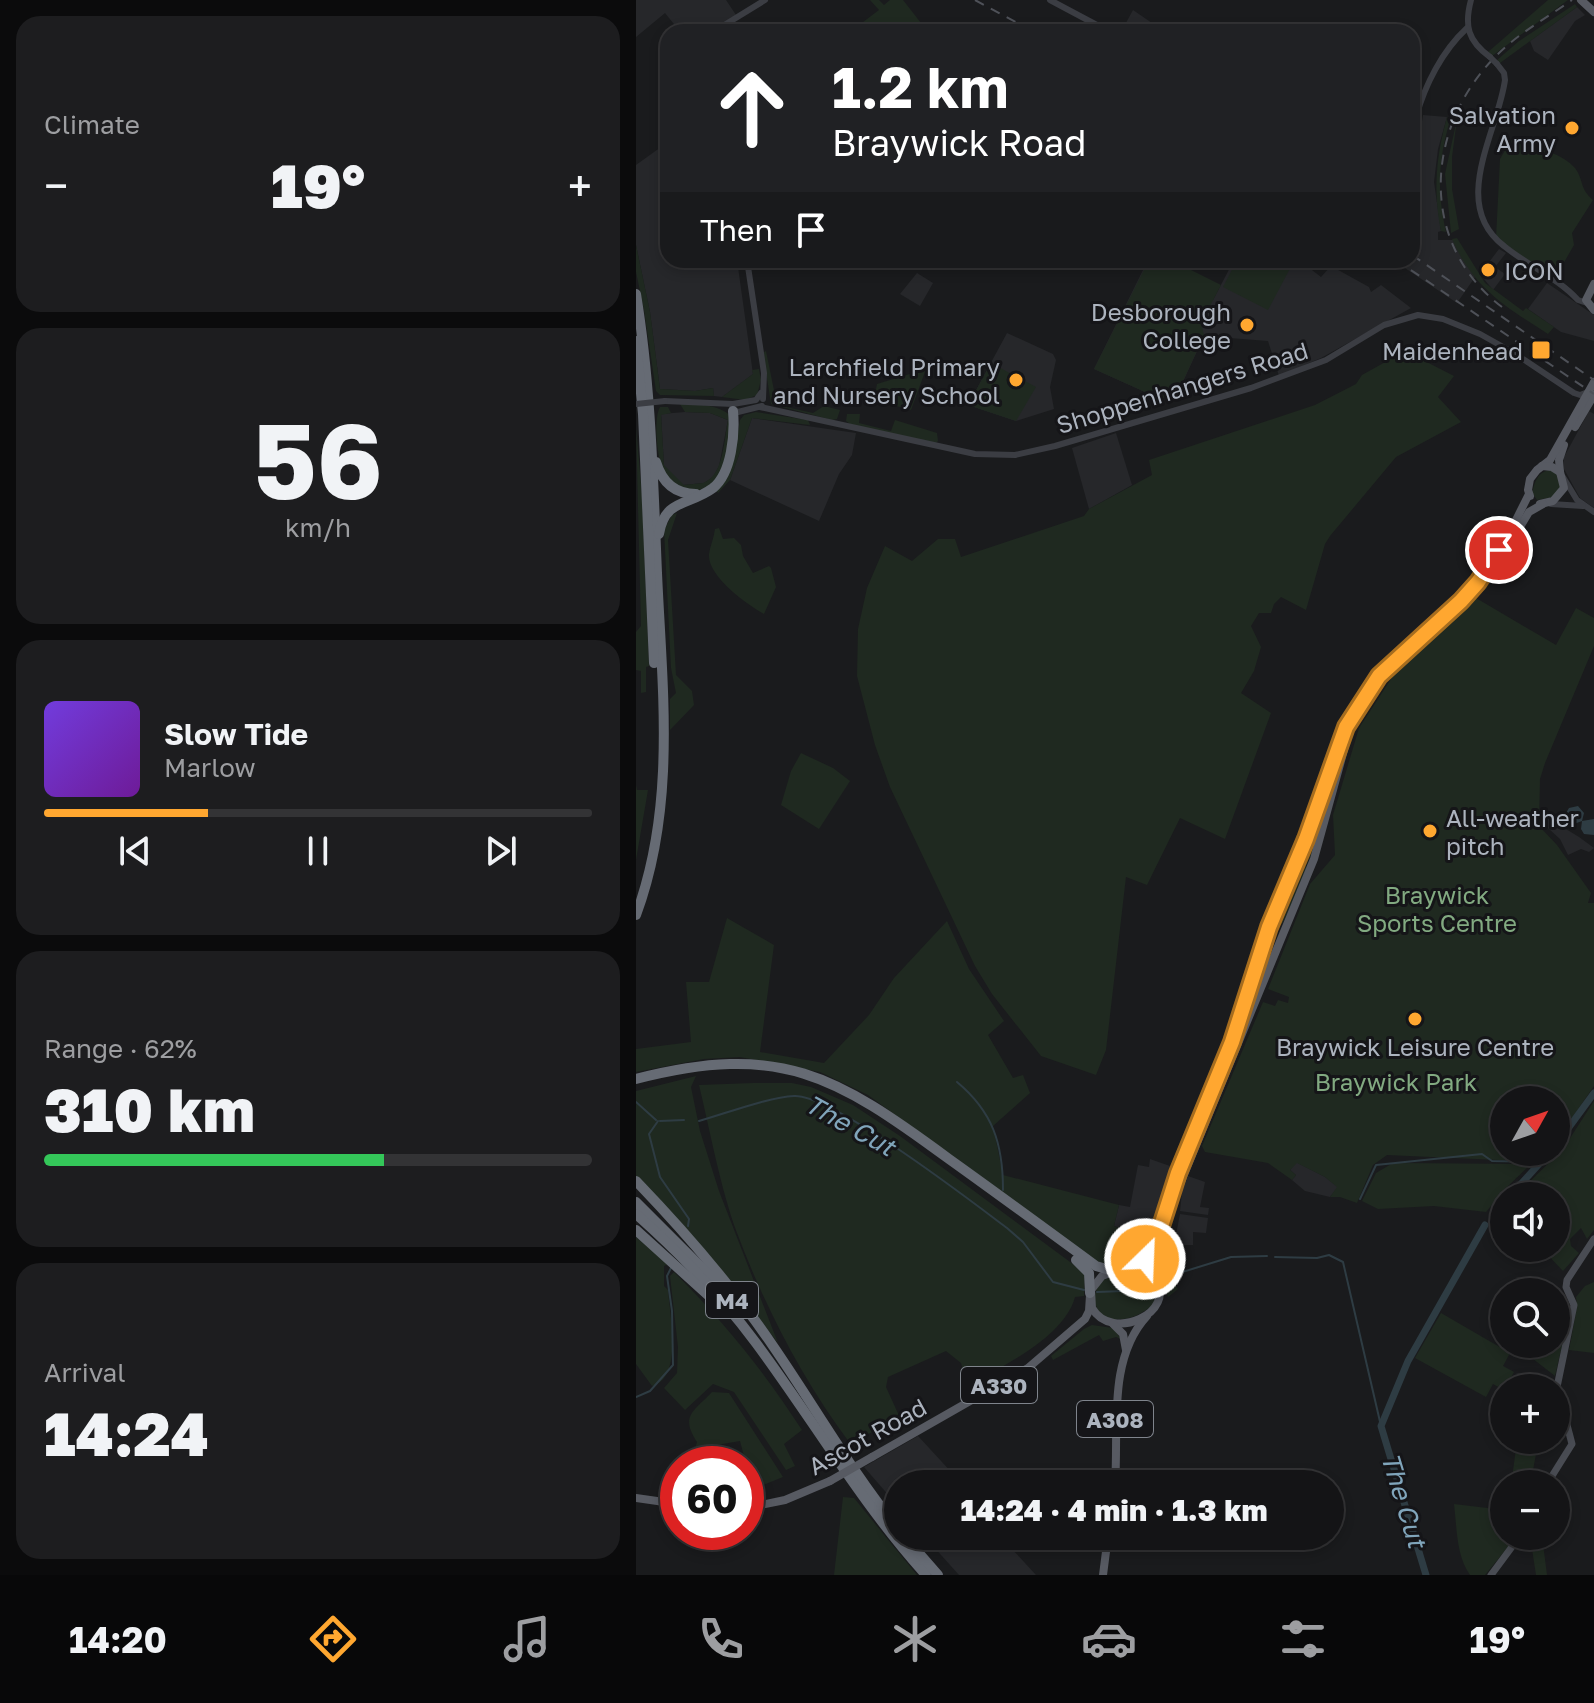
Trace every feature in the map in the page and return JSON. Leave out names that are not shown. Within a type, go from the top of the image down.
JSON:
[{"type":"highway","points":[[636,294],[652,445],[664,732],[663,796],[653,859],[636,915]]},
{"type":"highway","points":[[636,341],[657,751],[653,824],[636,895]]},
{"type":"highway","points":[[636,358],[640,373]]},
{"type":"highway","points":[[657,556],[660,529],[667,513],[680,503],[713,488],[722,477],[736,410]]},
{"type":"highway","points":[[652,445],[659,472],[668,485],[681,492],[701,494]]},
{"type":"highway","points":[[636,1079],[697,1066],[738,1063],[786,1069],[825,1080],[880,1109],[1096,1266],[1113,1271]]},
{"type":"highway","points":[[636,1086],[687,1074],[739,1070],[791,1077],[840,1094],[885,1120],[1084,1265],[1090,1277],[1090,1294]]},
{"type":"highway","name":"M4","points":[[636,1181],[687,1235],[742,1304],[813,1410]]},
{"type":"highway","name":"M4","points":[[636,1202],[723,1289],[761,1336],[884,1510]]},
{"type":"highway","name":"M4","points":[[636,1214],[701,1278],[767,1359],[851,1482],[926,1575]]},
{"type":"highway","name":"M4","points":[[636,1230],[698,1285],[767,1359]]},
{"type":"highway","points":[[916,1550],[938,1575]]},
{"type":"main road","points":[[1581,0],[1594,12]]},
{"type":"main road","points":[[1590,302],[1594,284]]},
{"type":"main road","points":[[1078,1327],[1089,1313],[1090,1294],[1100,1278],[1143,1260],[1154,1248],[1178,1173],[1232,1042],[1269,927],[1306,839],[1346,727],[1379,676],[1449,612],[1489,568],[1524,508],[1530,479],[1550,460],[1594,382]]},
{"type":"main road","points":[[1110,1323],[1138,1319],[1149,1314],[1159,1301],[1155,1262],[1176,1194],[1314,859],[1350,728],[1387,672],[1469,600],[1500,560],[1526,515],[1563,491],[1559,460],[1584,396]]},
{"type":"main road","points":[[1542,466],[1552,467],[1562,474]]},
{"type":"main road","points":[[1529,494],[1533,501],[1545,504]]},
{"type":"main road","points":[[1556,1470],[1572,1444],[1557,1387],[1574,1305],[1566,1287],[1567,1280],[1594,1239]]},
{"type":"main road","points":[[1127,1267],[1147,1270],[1159,1285]]},
{"type":"main road","points":[[1090,1294],[1094,1311],[1123,1334],[1126,1355]]},
{"type":"main road","name":"A308","points":[[1115,1470],[1116,1408],[1126,1355],[1134,1332],[1149,1314]]},
{"type":"main road","name":"Ascot Road","points":[[764,1504],[785,1500],[830,1481],[1015,1376],[1078,1327],[1110,1323]]},
{"type":"main road","points":[[636,1498],[660,1501]]},
{"type":"main road","points":[[1103,1575],[1106,1550]]},
{"type":"main road","points":[[1491,1575],[1510,1550]]},
{"type":"street","points":[[726,24],[765,0]]},
{"type":"street","points":[[1050,0],[1095,24]]},
{"type":"street","points":[[1471,0],[1467,28],[1472,41],[1497,64],[1505,80],[1484,150],[1479,195],[1482,218],[1493,238],[1575,297],[1590,302]]},
{"type":"street","points":[[1420,103],[1443,57],[1467,28]]},
{"type":"street","points":[[748,268],[764,373],[760,402]]},
{"type":"street","name":"Shoppenhangers Road","points":[[736,410],[760,402],[774,411],[975,454],[1015,455],[1251,388],[1326,360],[1384,325],[1418,315],[1459,324],[1490,339],[1584,396]]},
{"type":"street","points":[[636,404],[665,401],[722,403],[736,410]]},
{"type":"street","points":[[1562,474],[1583,506]]},
{"type":"street","points":[[1545,504],[1583,506],[1594,512]]},
{"type":"shaded area","points":[[636,0],[726,0],[736,15],[723,24],[674,24],[665,13],[636,37]]},
{"type":"shaded area","points":[[1577,7],[1585,15],[1575,21],[1548,60],[1534,51],[1530,41]]},
{"type":"shaded area","points":[[1133,10],[1153,24],[1125,24]]},
{"type":"shaded area","points":[[1423,115],[1447,117],[1438,149],[1434,182],[1441,231],[1438,232],[1438,240],[1453,240],[1475,277],[1457,303],[1405,268],[1420,268]]},
{"type":"shaded area","points":[[660,148],[660,268],[738,268],[753,374],[722,397],[714,396],[713,388],[695,391],[660,389],[650,312],[636,245],[636,165]]},
{"type":"shaded area","points":[[1499,249],[1506,253],[1495,267],[1505,274],[1493,290],[1480,274]]},
{"type":"shaded area","name":"Desborough College","points":[[1144,268],[1153,268],[1213,300],[1230,268],[1309,268],[1321,277],[1329,268],[1335,268],[1369,287],[1371,292],[1381,285],[1411,308],[1321,358],[1279,376],[1268,341],[1204,336],[1174,401],[1145,392],[1094,369]]},
{"type":"shaded area","points":[[917,273],[933,283],[920,306],[900,294]]},
{"type":"shaded area","points":[[1547,283],[1594,315],[1594,341],[1561,332],[1528,309]]},
{"type":"shaded area","name":"Larchfield Primary and Nursery School","points":[[1007,333],[1053,354],[1056,360],[1050,387],[1054,409],[1016,421],[968,405]]},
{"type":"shaded area","points":[[1589,411],[1594,414],[1594,508],[1580,498],[1564,469],[1564,457]]},
{"type":"shaded area","points":[[710,413],[728,420],[719,466],[713,477],[704,483],[683,485],[664,466],[661,414]]},
{"type":"shaded area","points":[[752,418],[856,433],[852,455],[839,474],[819,521],[730,480]]},
{"type":"shaded area","points":[[1116,433],[1132,485],[1089,509],[1072,448]]},
{"type":"shaded area","points":[[1578,806],[1584,813],[1582,821],[1574,824],[1567,819],[1566,813],[1569,808]]},
{"type":"shaded area","points":[[1543,815],[1594,848],[1589,852],[1581,849],[1568,855],[1560,839],[1548,828]]},
{"type":"shaded area","points":[[1594,819],[1594,835],[1584,834],[1582,821]]},
{"type":"shaded area","points":[[1150,1159],[1170,1166],[1169,1170],[1174,1173],[1150,1239],[1114,1226],[1119,1205],[1130,1207],[1138,1165],[1149,1167]]},
{"type":"shaded area","points":[[1296,1162],[1338,1187],[1330,1197],[1305,1191],[1292,1180],[1296,1175],[1290,1170]]},
{"type":"shaded area","points":[[1188,1176],[1205,1182],[1200,1207],[1209,1208],[1208,1215],[1180,1211]]},
{"type":"shaded area","points":[[1180,1214],[1208,1218],[1206,1233],[1193,1232],[1193,1245],[1174,1245]]},
{"type":"shaded area","points":[[918,1436],[949,1470],[884,1470],[884,1490],[864,1467]]},
{"type":"shaded area","points":[[937,1550],[1013,1550],[1036,1575],[959,1575]]},
{"type":"green space","points":[[870,0],[879,0],[884,5],[890,0],[903,0],[922,24],[861,24],[879,10]]},
{"type":"green space","points":[[1548,0],[1568,0],[1492,56],[1488,52]]},
{"type":"green space","points":[[1575,4],[1577,7],[1500,63],[1497,60],[1519,41]]},
{"type":"green space","points":[[1447,117],[1450,120],[1440,176],[1446,232],[1441,231],[1436,187],[1440,146]]},
{"type":"green space","points":[[1457,119],[1452,189],[1459,229],[1451,233],[1445,174]]},
{"type":"green space","points":[[1511,140],[1569,162],[1593,200],[1572,233],[1574,245],[1562,266],[1559,264],[1545,273],[1496,238],[1500,159]]},
{"type":"green space","points":[[1457,238],[1485,283],[1523,311],[1526,308],[1554,327],[1548,334],[1492,295],[1460,256],[1452,239]]},
{"type":"green space","points":[[636,245],[650,312],[660,389],[695,391],[713,388],[714,396],[660,395],[656,391],[636,272]]},
{"type":"green space","points":[[1145,268],[1187,268],[1221,285],[1201,323],[1204,335],[1174,401],[1145,392],[1094,369]]},
{"type":"green space","points":[[1233,268],[1290,268],[1268,310],[1223,287]]},
{"type":"green space","points":[[766,351],[776,400],[786,407],[813,413],[824,406],[840,410],[837,419],[771,404],[763,353]]},
{"type":"green space","points":[[1413,355],[1454,376],[1438,397],[1461,422],[1396,457],[1330,536],[1306,610],[1281,597],[1271,613],[1259,613],[1251,626],[1261,647],[1254,671],[1241,693],[1271,713],[1225,839],[1180,818],[1147,885],[1126,877],[1106,1050],[1096,1075],[1041,1056],[992,994],[975,966],[890,787],[875,745],[857,676],[858,629],[867,588],[885,546],[912,561],[938,539],[955,539],[961,557],[1084,516],[1089,509],[1152,475],[1149,460],[1315,405],[1356,384],[1362,375],[1396,356]]},
{"type":"green space","points":[[991,363],[1036,387],[1016,421],[968,405]]},
{"type":"green space","points":[[759,369],[761,380],[757,395],[745,400],[722,397],[753,374],[752,370]]},
{"type":"green space","points":[[926,369],[911,410],[874,400],[877,384]]},
{"type":"green space","points":[[680,404],[714,407],[732,417],[721,472],[711,484],[698,490],[676,485],[662,468],[656,430],[660,407],[668,407],[671,413],[661,415],[664,465],[684,485],[703,483],[715,473],[722,456],[728,420],[710,413],[685,412]]},
{"type":"green space","points":[[756,412],[808,420],[810,425],[752,418],[730,480],[718,493],[716,490],[736,443],[740,420],[744,415]]},
{"type":"green space","points":[[847,414],[860,414],[859,423],[891,431],[895,420],[937,433],[938,441],[935,444],[850,424],[846,421]]},
{"type":"green space","points":[[636,427],[649,666],[646,667],[646,692],[641,693],[641,671],[636,670],[636,632],[641,626]]},
{"type":"green space","points":[[1550,470],[1559,475],[1561,489],[1553,497],[1537,500],[1532,493],[1536,481],[1539,475]]},
{"type":"green space","points":[[677,513],[668,540],[676,675],[692,691],[694,705],[670,730],[670,699],[676,693],[671,668],[664,530],[672,515]]},
{"type":"green space","points":[[719,528],[723,539],[734,538],[741,545],[743,556],[753,573],[769,566],[771,568],[776,587],[764,614],[739,597],[714,571],[709,554],[715,529]]},
{"type":"green space","name":"Braywick Sports Centre","points":[[1476,598],[1556,645],[1576,608],[1594,618],[1594,646],[1540,779],[1539,826],[1557,845],[1591,893],[1588,903],[1594,903],[1594,1086],[1570,1121],[1570,1086],[1490,1086],[1490,1160],[1387,1155],[1373,1165],[1357,1203],[1330,1197],[1337,1187],[1325,1177],[1297,1163],[1290,1170],[1296,1175],[1292,1180],[1268,1163],[1205,1152],[1202,1146],[1263,1002],[1275,1006],[1278,1000],[1288,1003],[1289,997],[1268,989],[1310,884],[1335,855],[1333,815],[1359,728],[1393,676]]},
{"type":"green space","points":[[801,753],[833,768],[850,781],[819,829],[781,805],[791,771]]},
{"type":"green space","points":[[636,785],[637,790],[648,790],[636,860]]},
{"type":"green space","points":[[1312,846],[1314,849],[1306,866],[1306,878],[1282,924],[1277,925],[1276,921],[1308,848]]},
{"type":"green space","points":[[727,918],[774,945],[760,1052],[824,1063],[869,1015],[894,978],[947,921],[969,969],[1004,1021],[988,1035],[1013,1078],[1023,1075],[1030,1093],[993,1126],[1003,1175],[1119,1205],[1114,1226],[1142,1236],[1139,1245],[1109,1256],[1105,1268],[868,1095],[820,1072],[740,1057],[704,1059],[636,1072],[636,1049],[691,1042],[686,982],[709,982]]},
{"type":"green space","points":[[696,1076],[691,1087],[700,1131],[719,1191],[778,1343],[723,1272],[636,1178],[636,1091]]},
{"type":"green space","points":[[792,1083],[811,1087],[853,1105],[900,1136],[1085,1273],[1084,1296],[1075,1297],[1069,1312],[1045,1338],[968,1386],[961,1363],[946,1351],[888,1377],[886,1387],[901,1420],[849,1442],[800,1368],[772,1315],[748,1261],[726,1198],[699,1085]]},
{"type":"green space","points":[[1594,1101],[1594,1230],[1587,1239],[1581,1228],[1570,1239],[1570,1182],[1529,1182],[1546,1166],[1570,1166],[1570,1138]]},
{"type":"green space","points":[[1393,1163],[1529,1166],[1512,1182],[1490,1182],[1490,1207],[1486,1212],[1434,1206],[1378,1209],[1362,1201],[1376,1173]]},
{"type":"green space","points":[[636,1237],[668,1264],[664,1266],[664,1286],[668,1290],[671,1315],[671,1359],[662,1381],[652,1386],[636,1364]]},
{"type":"green space","points":[[1570,1239],[1571,1246],[1579,1253],[1563,1271],[1554,1262],[1570,1262]]},
{"type":"green space","points":[[1165,1250],[1171,1250],[1181,1277],[1174,1284],[1178,1289],[1168,1297],[1160,1270]]},
{"type":"green space","points":[[1131,1269],[1148,1274],[1156,1287],[1154,1304],[1130,1318],[1103,1317],[1095,1300],[1100,1281]]},
{"type":"green space","points":[[674,1272],[742,1348],[802,1430],[784,1444],[795,1466],[786,1470],[734,1392],[713,1384],[685,1410],[664,1388],[677,1373],[678,1347],[670,1276]]},
{"type":"green space","points":[[1594,1282],[1594,1353],[1570,1350],[1576,1297],[1585,1286]]},
{"type":"green space","points":[[1441,1313],[1490,1341],[1490,1358],[1507,1358],[1503,1366],[1514,1372],[1490,1374],[1490,1390],[1486,1397],[1415,1358]]},
{"type":"green space","points":[[1092,1325],[1113,1328],[1121,1339],[1116,1337],[1103,1341],[1099,1335],[1053,1360],[1051,1356]]},
{"type":"green space","points":[[1532,1358],[1559,1358],[1555,1374]]},
{"type":"green space","points":[[712,1392],[729,1393],[763,1446],[741,1446],[740,1441],[696,1446],[689,1420],[694,1410]]},
{"type":"green space","points":[[764,1447],[783,1477],[764,1485]]},
{"type":"green space","points":[[1515,1454],[1536,1454],[1533,1470],[1513,1470]]},
{"type":"green space","points":[[843,1497],[854,1498],[884,1535],[884,1550],[897,1550],[917,1575],[834,1575]]},
{"type":"green space","points":[[1454,1504],[1490,1508],[1490,1550],[1506,1550],[1485,1575],[1470,1575],[1458,1541]]},
{"type":"green space","points":[[1532,1550],[1544,1550],[1547,1575],[1536,1575]]},
{"type":"waterway","points":[[957,1082],[979,1105],[994,1130],[1001,1158],[1003,1190]]},
{"type":"waterway","name":"The Cut","points":[[1570,1126],[1594,1093]]},
{"type":"waterway","name":"The Cut","points":[[699,1121],[784,1097],[813,1100],[901,1151],[1007,1228],[1023,1242],[1053,1282],[1084,1290]]},
{"type":"waterway","points":[[636,1102],[656,1120]]},
{"type":"waterway","name":"The Cut","points":[[660,1121],[684,1120]]},
{"type":"waterway","points":[[658,1121],[649,1134],[660,1177],[689,1219],[688,1226]]},
{"type":"waterway","points":[[1360,1199],[1376,1165],[1482,1154],[1492,1161],[1532,1162],[1536,1167]]},
{"type":"waterway","name":"The Cut","points":[[1523,1182],[1537,1166]]},
{"type":"waterway","name":"The Cut","points":[[1426,1575],[1381,1426],[1408,1361],[1485,1225]]},
{"type":"waterway","name":"The Cut","points":[[1275,1257],[1317,1258],[1329,1255],[1343,1262],[1381,1426]]},
{"type":"waterway","name":"The Cut","points":[[1163,1278],[1231,1257],[1267,1256]]},
{"type":"waterway","points":[[636,1397],[650,1391],[673,1365],[672,1311],[667,1276],[671,1268]]},
{"type":"waterway","name":"The Cut","points":[[1097,1292],[1123,1291],[1150,1282]]},
{"type":"railway","points":[[975,0],[1019,24]]},
{"type":"railway","points":[[1502,307],[1474,281],[1455,250],[1444,218],[1441,183],[1445,148],[1456,114],[1474,83],[1498,54],[1524,32],[1572,0]]},
{"type":"railway","points":[[1420,260],[1594,380]]},
{"type":"railway","points":[[1408,268],[1594,394]]},
{"type":"place","name":"Salvation Army","points":[[1572,128]]},
{"type":"place","name":"ICON","points":[[1488,270]]},
{"type":"place","name":"Desborough College","points":[[1247,325]]},
{"type":"place","name":"Maidenhead","points":[[1541,350]]},
{"type":"place","name":"Larchfield Primary and Nursery School","points":[[1016,380]]},
{"type":"place","name":"All-weather pitch","points":[[1430,831]]},
{"type":"place","name":"Braywick Leisure Centre","points":[[1415,1019]]},
{"type":"route","points":[[1145,1259],[1154,1248],[1178,1173],[1232,1042],[1269,927],[1306,839],[1346,727],[1379,676],[1461,601],[1489,568],[1499,550]]},
{"type":"park label","name":"Braywick Park","points":[[1396,1081]]}]
